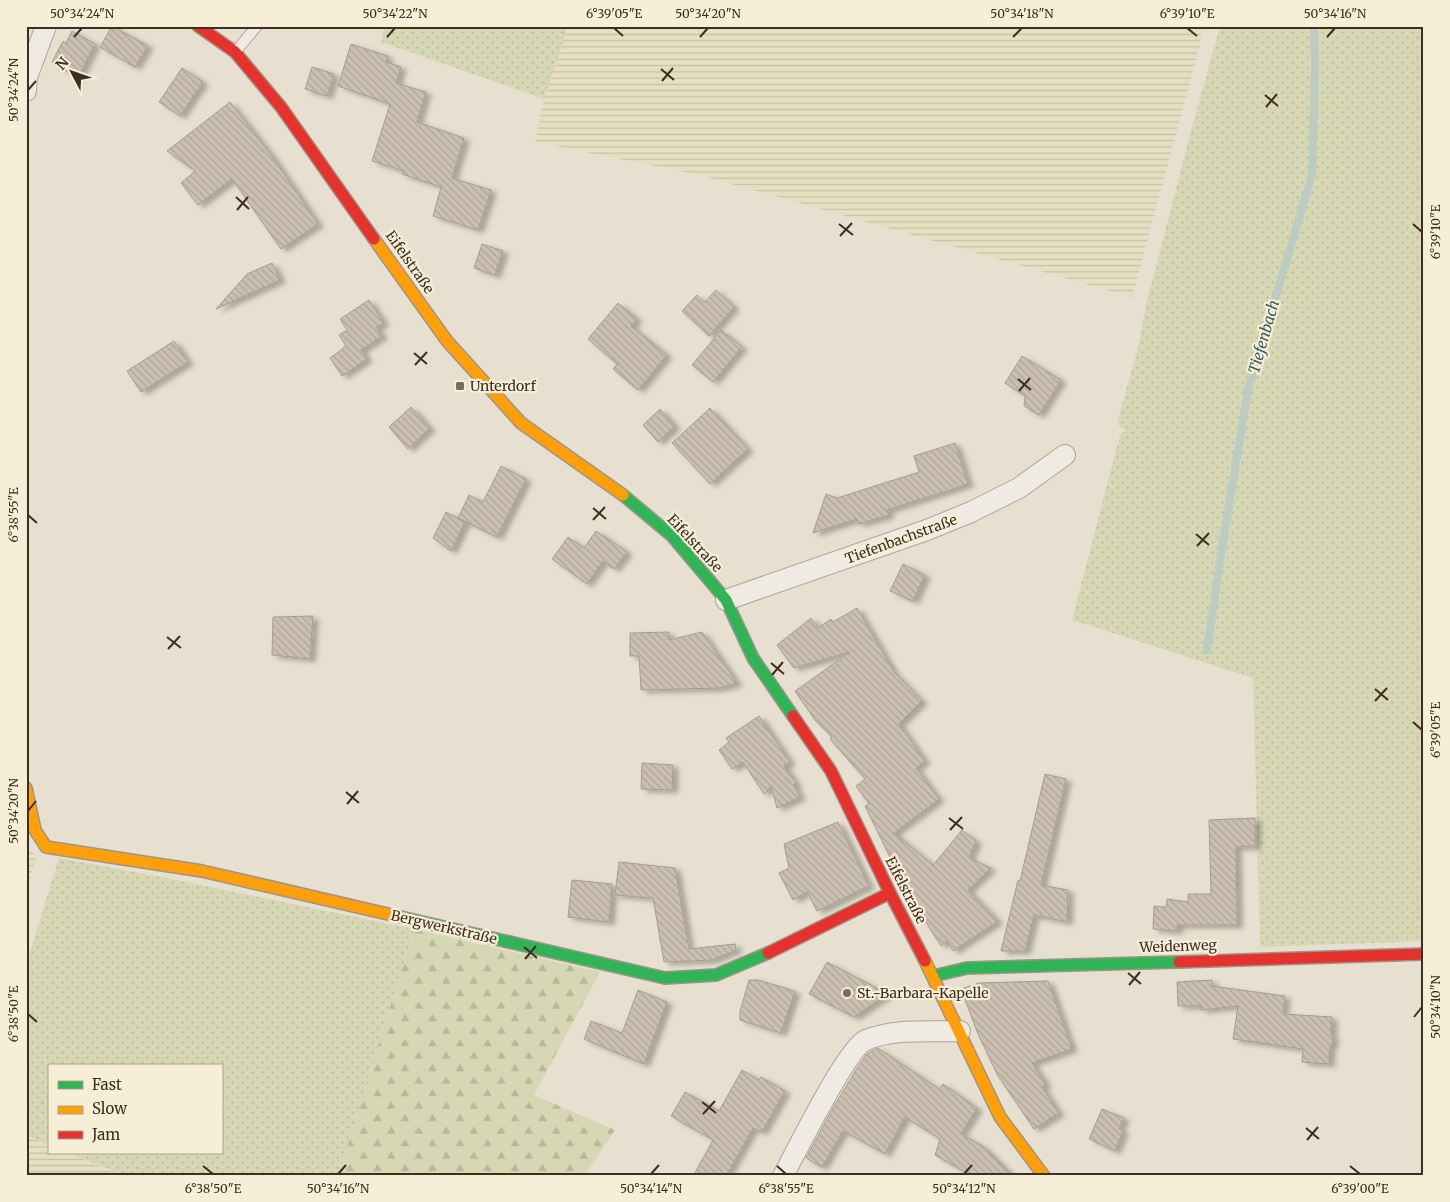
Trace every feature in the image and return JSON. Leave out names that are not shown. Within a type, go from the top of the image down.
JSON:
[{"type":"street","points":[[26,91],[27,77],[46,26]]},
{"type":"street","name":"Eifelstraße","points":[[198,26],[235,52],[281,107],[447,341],[521,423],[621,493],[672,536],[726,600],[753,658],[831,771],[1000,1116],[1044,1176]]},
{"type":"street","name":"Tiefenbachstraße","points":[[726,600],[893,542],[971,512],[1019,488],[1065,455]]},
{"type":"street","name":"Bergwerkstraße","points":[[26,788],[35,830],[46,847],[202,871],[665,978],[716,975],[770,952],[890,893]]},
{"type":"street","name":"Weidenweg","points":[[933,976],[967,968],[1424,954]]},
{"type":"street","points":[[783,1176],[840,1070],[863,1041],[890,1032],[960,1031]]},
{"type":"lane","points":[[235,52],[257,26]]},
{"type":"shaded area","points":[[568,26],[1202,26],[1199,49],[1132,297],[700,175],[535,142],[544,99]]},
{"type":"shaded area","points":[[26,850],[37,855],[26,893]]},
{"type":"shaded area","points":[[26,1135],[48,1145],[48,1154],[71,1154],[127,1176],[26,1176]]},
{"type":"green space","points":[[385,26],[568,26],[544,99],[381,42]]},
{"type":"green space","points":[[1220,26],[1424,26],[1424,941],[1260,947],[1253,678],[1072,620],[1120,435],[1125,430],[1117,424],[1138,347],[1147,301]]},
{"type":"green space","points":[[59,858],[162,877],[414,929],[338,1176],[127,1176],[71,1154],[222,1154],[222,1064],[48,1064],[48,1145],[26,1135],[26,965]]},
{"type":"green space","points":[[414,929],[600,972],[534,1095],[615,1130],[584,1176],[338,1176]]},
{"type":"building","points":[[112,26],[148,46],[135,67],[100,47]]},
{"type":"building","points":[[72,31],[95,44],[78,77],[52,62],[63,41],[66,43]]},
{"type":"building","points":[[351,44],[388,56],[386,62],[401,67],[396,83],[426,92],[417,122],[464,138],[452,178],[491,190],[478,230],[433,216],[441,187],[402,174],[404,171],[372,161],[390,104],[338,86]]},
{"type":"building","points":[[312,67],[334,74],[327,96],[305,89]]},
{"type":"building","points":[[182,68],[203,82],[180,116],[159,102]]},
{"type":"building","points":[[230,102],[272,156],[318,224],[281,249],[232,179],[198,205],[181,183],[195,171],[167,151]]},
{"type":"building","points":[[482,244],[503,251],[495,275],[474,268]]},
{"type":"building","points":[[272,263],[280,280],[216,309],[247,274]]},
{"type":"building","points":[[716,290],[734,307],[709,336],[682,311],[697,295],[704,303]]},
{"type":"building","points":[[369,300],[384,323],[376,327],[382,336],[361,350],[367,359],[342,376],[330,358],[346,346],[339,335],[347,330],[340,319]]},
{"type":"building","points":[[618,303],[637,319],[631,326],[667,355],[638,390],[613,369],[617,364],[588,339]]},
{"type":"building","points":[[721,330],[742,347],[713,382],[692,365]]},
{"type":"building","points":[[174,341],[188,362],[141,392],[127,371]]},
{"type":"building","points":[[1022,356],[1061,380],[1039,415],[1024,406],[1025,396],[1005,383]]},
{"type":"building","points":[[411,407],[430,428],[408,449],[389,427]]},
{"type":"building","points":[[710,408],[748,449],[710,484],[672,443]]},
{"type":"building","points":[[660,409],[675,426],[658,442],[643,425]]},
{"type":"building","points":[[955,443],[968,484],[887,510],[889,515],[859,524],[857,519],[813,533],[826,494],[837,498],[919,472],[914,456]]},
{"type":"building","points":[[501,466],[526,479],[497,537],[458,518],[469,495],[483,502]]},
{"type":"building","points":[[446,512],[465,522],[451,551],[433,538]]},
{"type":"building","points":[[596,531],[627,552],[614,569],[603,561],[587,584],[552,559],[568,537],[584,548]]},
{"type":"building","points":[[903,564],[925,575],[913,601],[890,591]]},
{"type":"building","points":[[857,608],[894,672],[922,701],[899,724],[925,761],[916,768],[939,799],[894,833],[933,865],[962,830],[976,841],[969,858],[991,868],[968,890],[998,921],[953,951],[947,941],[941,946],[908,894],[865,806],[869,804],[856,786],[865,779],[830,739],[832,737],[815,720],[795,691],[850,652],[794,668],[777,645],[811,618],[818,628],[831,619],[833,622]]},
{"type":"building","points":[[313,616],[310,659],[272,655],[273,617]]},
{"type":"building","points":[[669,632],[669,640],[702,632],[737,683],[720,688],[641,690],[639,656],[630,656],[630,633]]},
{"type":"building","points":[[759,716],[790,762],[784,766],[796,783],[794,785],[800,797],[777,808],[771,787],[764,794],[743,762],[732,769],[719,750],[729,742],[726,738]]},
{"type":"building","points":[[642,763],[673,765],[672,790],[641,789]]},
{"type":"building","points":[[1045,774],[1066,779],[1041,885],[1068,890],[1067,922],[1034,915],[1025,951],[1001,951],[1018,880],[1020,881]]},
{"type":"building","points":[[1255,818],[1255,846],[1236,847],[1237,925],[1177,925],[1177,931],[1153,929],[1154,906],[1166,907],[1167,899],[1188,902],[1188,894],[1211,894],[1209,820]]},
{"type":"building","points":[[838,822],[869,886],[817,911],[807,892],[793,900],[779,873],[789,868],[784,844]]},
{"type":"building","points":[[619,862],[675,868],[689,949],[735,944],[736,950],[712,960],[664,962],[653,898],[615,895]]},
{"type":"building","points":[[572,880],[612,884],[609,922],[568,917]]},
{"type":"building","name":"St.-Barbara-Kapelle","points":[[827,962],[888,994],[854,1017],[809,994]]},
{"type":"building","points":[[749,980],[758,980],[795,991],[781,1033],[740,1020],[740,1011]]},
{"type":"building","points":[[1212,980],[1212,986],[1285,996],[1283,1014],[1332,1017],[1331,1034],[1333,1037],[1332,1045],[1330,1046],[1329,1064],[1302,1062],[1303,1049],[1233,1039],[1238,1006],[1201,1010],[1201,1006],[1178,1006],[1177,982]]},
{"type":"building","points":[[1048,981],[1072,1049],[1032,1063],[1046,1084],[1042,1087],[1059,1113],[1034,1129],[998,1076],[978,1034],[961,989],[979,983]]},
{"type":"building","points":[[638,990],[667,1002],[644,1064],[584,1039],[591,1021],[622,1033]]},
{"type":"building","points":[[878,1048],[939,1089],[943,1084],[977,1108],[961,1134],[984,1147],[1013,1176],[972,1176],[935,1155],[940,1139],[905,1117],[885,1154],[843,1131],[822,1167],[806,1158],[857,1068],[866,1055]]},
{"type":"building","points":[[742,1070],[759,1080],[761,1077],[785,1091],[762,1132],[753,1128],[726,1176],[693,1176],[713,1140],[671,1116],[685,1092],[719,1111]]},
{"type":"building","points":[[1102,1109],[1124,1118],[1119,1129],[1123,1131],[1115,1151],[1089,1139]]},
{"type":"waterway","name":"Tiefenbach","points":[[1207,650],[1248,390],[1312,175],[1315,64],[1314,26]]},
{"type":"traffic: fast","points":[[623,495],[672,536],[726,600],[753,658],[793,716]]},
{"type":"traffic: fast","points":[[405,918],[665,978],[716,975],[768,953]]},
{"type":"traffic: fast","points":[[933,976],[967,968],[1179,962]]},
{"type":"traffic: slow","points":[[374,239],[447,341],[521,423],[623,495]]},
{"type":"traffic: slow","points":[[26,788],[35,830],[46,847],[202,871],[405,918]]},
{"type":"traffic: slow","points":[[925,961],[1000,1117],[1044,1176]]},
{"type":"traffic: jam","points":[[198,26],[235,52],[281,107],[374,239]]},
{"type":"traffic: jam","points":[[793,716],[831,771],[925,961]]},
{"type":"traffic: jam","points":[[768,953],[890,893]]},
{"type":"traffic: jam","points":[[1179,962],[1424,954]]},
{"type":"place","name":"Unterdorf","points":[[460,386]]},
{"type":"place","name":"St.-Barbara-Kapelle","points":[[847,993]]}]
